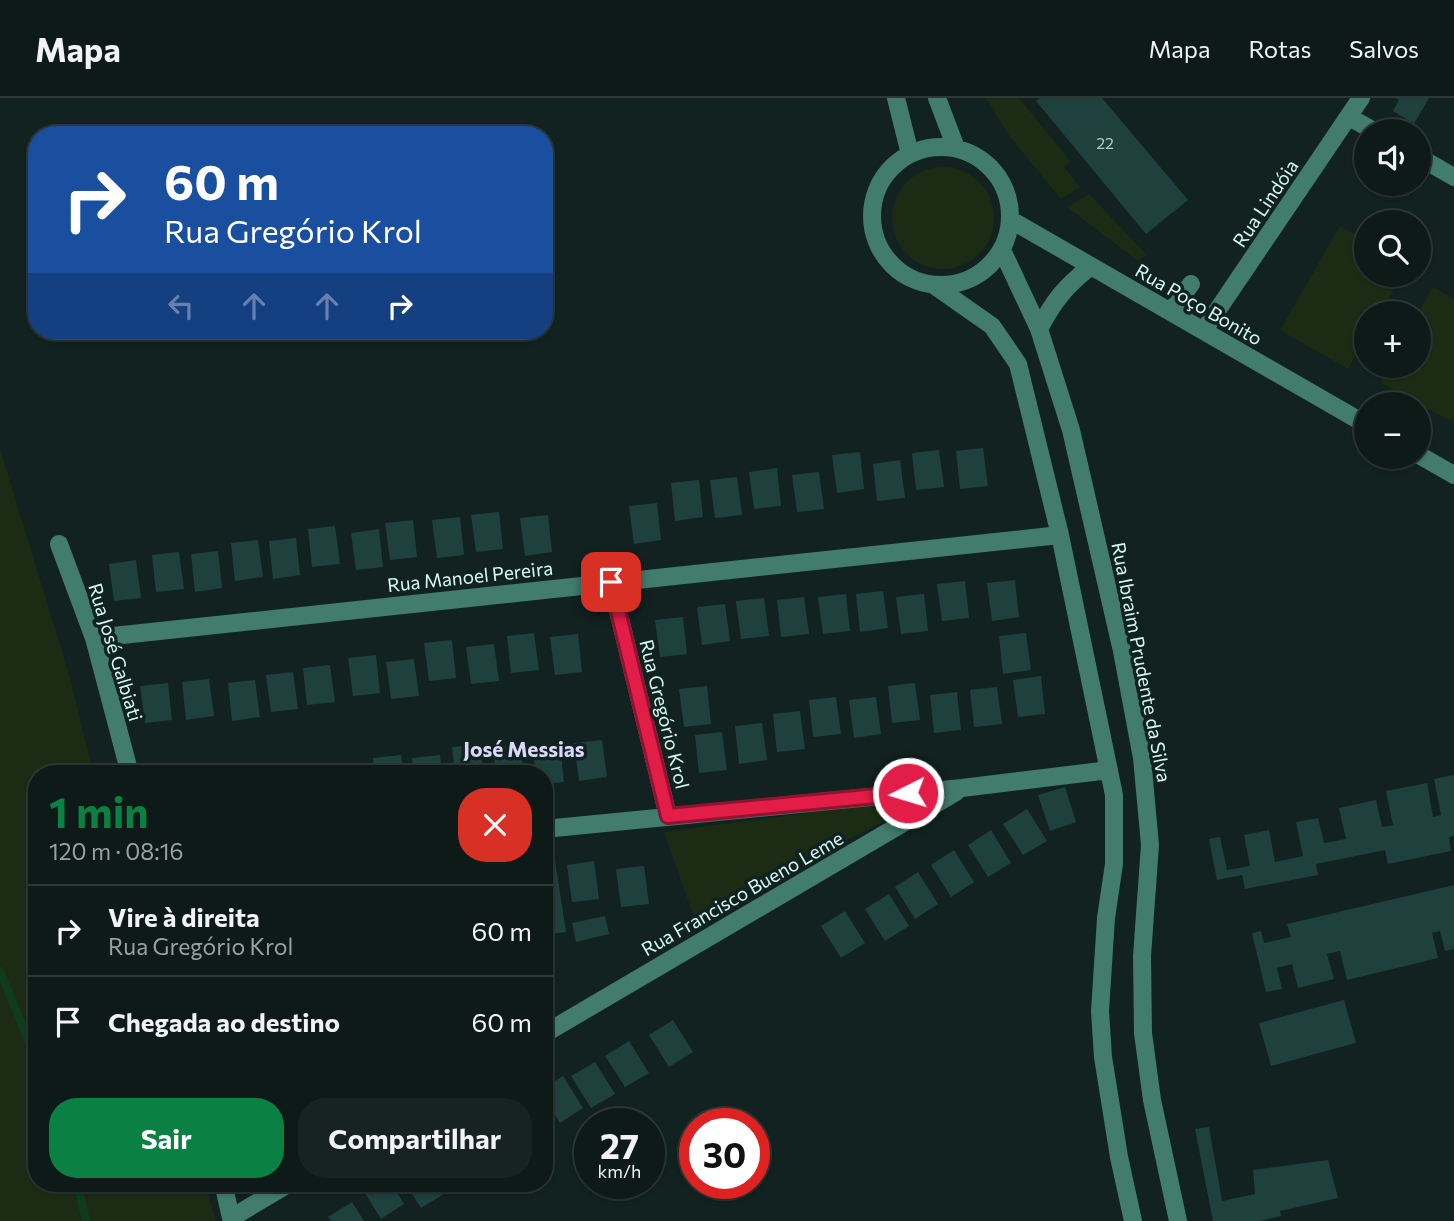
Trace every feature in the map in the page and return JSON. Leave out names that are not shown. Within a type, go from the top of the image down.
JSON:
[{"type":"street","points":[[896,98],[910,153]]},
{"type":"street","points":[[937,98],[956,148]]},
{"type":"street","name":"Rua Lindóia","points":[[1204,330],[1361,98]]},
{"type":"street","points":[[1349,117],[1354,120]]},
{"type":"street","points":[[935,286],[958,284],[979,275],[996,260],[1002,250],[1011,220],[1006,192],[990,167],[974,155],[956,148],[932,147],[910,153],[892,167],[878,185],[872,207],[873,229],[881,250],[895,268],[914,280],[935,286],[992,326],[1018,364],[1060,535],[1114,795],[1115,834],[1100,1011],[1105,1070],[1133,1221]]},
{"type":"street","points":[[1431,164],[1454,177]]},
{"type":"street","name":"Rua Poço Bonito","points":[[1011,220],[1354,417]]},
{"type":"street","name":"Rua Ibraim Prudente da Silva","points":[[1002,250],[1039,329],[1071,430],[1119,639],[1142,758],[1150,845],[1142,956],[1146,1060],[1178,1221]]},
{"type":"street","points":[[1039,329],[1050,306],[1066,286],[1091,266]]},
{"type":"street","points":[[1171,312],[1191,284]]},
{"type":"street","points":[[1431,462],[1454,475]]},
{"type":"street","name":"Rua Manoel Pereira","points":[[94,638],[1060,535]]},
{"type":"street","name":"Rua José Galbiati","points":[[59,544],[94,638],[128,765]]},
{"type":"street","name":"Rua Gregório Krol","points":[[611,582],[668,816]]},
{"type":"street","points":[[553,828],[962,788],[1109,770]]},
{"type":"street","name":"Rua Francisco Bueno Leme","points":[[553,1029],[962,788]]},
{"type":"street","points":[[225,1192],[231,1218],[275,1192]]},
{"type":"green space","points":[[986,98],[1019,98],[1071,162],[1064,167],[1080,187],[1061,199],[1010,137]]},
{"type":"green space","points":[[943,167],[962,171],[979,182],[990,199],[994,218],[990,237],[979,254],[962,265],[943,269],[924,265],[907,254],[896,237],[892,218],[896,199],[907,182],[924,171]]},
{"type":"green space","points":[[1089,194],[1147,255],[1138,261],[1067,207]]},
{"type":"green space","points":[[1340,226],[1354,234],[1354,287],[1395,287],[1387,301],[1354,301],[1354,359],[1348,369],[1280,330]]},
{"type":"green space","points":[[1433,287],[1454,299],[1454,423],[1431,410],[1431,392],[1398,392],[1380,382],[1382,378],[1431,378],[1431,301],[1425,301]]},
{"type":"green space","points":[[0,449],[69,674],[91,765],[28,765],[28,1192],[208,1192],[216,1221],[0,1221]]},
{"type":"green space","points":[[889,802],[893,817],[694,917],[664,832]]},
{"type":"building","points":[[1040,98],[1102,98],[1188,200],[1146,234],[1036,101]]},
{"type":"building","points":[[1396,98],[1429,98],[1417,119],[1406,119],[1393,111],[1399,100]]},
{"type":"building","points":[[983,448],[988,486],[960,489],[956,451]]},
{"type":"building","points":[[939,450],[944,487],[916,490],[912,453]]},
{"type":"building","points":[[860,452],[864,489],[837,493],[832,455]]},
{"type":"building","points":[[900,460],[905,498],[877,501],[873,464]]},
{"type":"building","points":[[777,468],[781,506],[754,509],[749,472]]},
{"type":"building","points":[[819,472],[824,509],[797,512],[792,475]]},
{"type":"building","points":[[737,477],[742,515],[715,518],[710,480]]},
{"type":"building","points":[[699,480],[703,517],[675,521],[671,483]]},
{"type":"building","points":[[657,503],[661,540],[634,544],[629,506]]},
{"type":"building","points":[[499,512],[503,549],[476,552],[471,515]]},
{"type":"building","points":[[548,515],[552,552],[525,556],[520,518]]},
{"type":"building","points":[[460,517],[464,555],[437,558],[432,520]]},
{"type":"building","points":[[413,520],[417,557],[390,560],[385,523]]},
{"type":"building","points":[[335,526],[340,564],[312,567],[308,529]]},
{"type":"building","points":[[379,529],[383,567],[356,570],[351,533]]},
{"type":"building","points":[[296,538],[300,575],[273,579],[269,541]]},
{"type":"building","points":[[258,540],[263,577],[235,581],[231,543]]},
{"type":"building","points":[[218,551],[222,588],[195,592],[191,554]]},
{"type":"building","points":[[179,552],[184,589],[156,592],[152,555]]},
{"type":"building","points":[[136,560],[141,598],[114,601],[109,564]]},
{"type":"building","points":[[1015,580],[1019,617],[992,621],[987,583]]},
{"type":"building","points":[[965,581],[969,618],[942,621],[937,584]]},
{"type":"building","points":[[883,591],[888,628],[860,632],[856,594]]},
{"type":"building","points":[[846,594],[850,631],[823,634],[818,597]]},
{"type":"building","points":[[924,594],[928,631],[901,634],[896,597]]},
{"type":"building","points":[[804,597],[809,634],[781,637],[777,600]]},
{"type":"building","points":[[764,598],[769,636],[741,639],[736,601]]},
{"type":"building","points":[[725,604],[730,641],[702,645],[697,607]]},
{"type":"building","points":[[683,617],[687,654],[660,657],[655,620]]},
{"type":"building","points":[[534,633],[539,670],[511,673],[507,636]]},
{"type":"building","points":[[1026,633],[1031,670],[1003,674],[999,636]]},
{"type":"building","points":[[578,634],[582,672],[555,675],[550,637]]},
{"type":"building","points":[[452,640],[456,678],[429,681],[424,643]]},
{"type":"building","points":[[494,644],[499,681],[471,684],[466,647]]},
{"type":"building","points":[[376,655],[380,693],[353,696],[348,658]]},
{"type":"building","points":[[414,659],[419,696],[391,699],[386,662]]},
{"type":"building","points":[[330,665],[335,702],[307,705],[303,668]]},
{"type":"building","points":[[293,672],[298,709],[271,712],[266,675]]},
{"type":"building","points":[[1041,676],[1045,714],[1018,717],[1013,680]]},
{"type":"building","points":[[209,679],[214,716],[186,720],[182,682]]},
{"type":"building","points":[[255,680],[260,717],[232,721],[228,683]]},
{"type":"building","points":[[168,683],[172,720],[145,723],[140,686]]},
{"type":"building","points":[[915,683],[920,720],[892,723],[888,686]]},
{"type":"building","points":[[707,686],[711,724],[684,727],[679,689]]},
{"type":"building","points":[[997,687],[1002,724],[974,727],[970,690]]},
{"type":"building","points":[[957,692],[961,730],[934,733],[930,695]]},
{"type":"building","points":[[836,697],[841,734],[813,737],[809,700]]},
{"type":"building","points":[[876,697],[881,734],[854,738],[849,700]]},
{"type":"building","points":[[800,711],[805,749],[777,752],[773,714]]},
{"type":"building","points":[[762,723],[767,760],[739,764],[735,726]]},
{"type":"building","points":[[722,732],[727,770],[699,773],[695,735]]},
{"type":"building","points":[[602,740],[607,777],[579,781],[574,743]]},
{"type":"building","points":[[480,744],[482,765],[454,765],[452,747]]},
{"type":"building","points":[[520,744],[523,765],[495,765],[493,747]]},
{"type":"building","points":[[560,745],[564,782],[553,783],[553,765],[535,765],[532,748]]},
{"type":"building","points":[[401,755],[402,765],[374,765],[373,758]]},
{"type":"building","points":[[440,755],[441,765],[413,765],[412,758]]},
{"type":"building","points":[[1454,775],[1454,836],[1449,837],[1451,851],[1388,864],[1385,850],[1316,864],[1318,875],[1245,889],[1242,875],[1217,880],[1209,839],[1220,837],[1227,870],[1250,866],[1244,835],[1269,830],[1275,862],[1303,856],[1296,822],[1318,818],[1324,843],[1346,839],[1339,808],[1376,800],[1382,827],[1393,825],[1386,791],[1427,783],[1433,817],[1441,815],[1434,779]]},
{"type":"building","points":[[1065,787],[1076,822],[1050,831],[1038,795]]},
{"type":"building","points":[[1027,809],[1047,841],[1023,855],[1003,824]]},
{"type":"building","points":[[991,830],[1011,863],[988,877],[968,845]]},
{"type":"building","points":[[954,850],[974,882],[951,897],[931,865]]},
{"type":"building","points":[[553,854],[566,932],[553,934]]},
{"type":"building","points":[[594,861],[599,899],[572,902],[567,865]]},
{"type":"building","points":[[644,866],[649,904],[621,907],[616,869]]},
{"type":"building","points":[[918,872],[938,904],[915,919],[895,887]]},
{"type":"building","points":[[1454,885],[1454,949],[1445,951],[1440,931],[1432,933],[1438,958],[1347,980],[1340,951],[1327,954],[1334,979],[1298,988],[1292,964],[1277,968],[1282,989],[1266,992],[1252,933],[1261,931],[1264,943],[1291,937],[1287,924]]},
{"type":"building","points":[[889,894],[909,926],[885,941],[865,909]]},
{"type":"building","points":[[845,911],[865,943],[841,958],[821,926]]},
{"type":"building","points":[[605,916],[609,934],[576,942],[572,923]]},
{"type":"building","points":[[1344,1000],[1356,1043],[1271,1066],[1259,1023]]},
{"type":"building","points":[[673,1020],[693,1052],[669,1067],[649,1035]]},
{"type":"building","points":[[629,1041],[649,1073],[625,1087],[605,1056]]},
{"type":"building","points":[[595,1062],[615,1094],[591,1108],[571,1076]]},
{"type":"building","points":[[563,1076],[583,1108],[574,1108],[574,1114],[560,1123],[553,1112],[553,1082]]},
{"type":"building","points":[[1209,1127],[1222,1201],[1255,1194],[1253,1170],[1328,1160],[1338,1198],[1280,1211],[1281,1216],[1260,1221],[1213,1221],[1195,1129]]},
{"type":"building","points":[[364,1192],[397,1192],[404,1204],[381,1219]]},
{"type":"building","points":[[411,1192],[443,1192],[444,1194],[421,1208]]},
{"type":"building","points":[[352,1202],[364,1221],[331,1221],[328,1217]]},
{"type":"waterway","points":[[0,971],[28,1040]]},
{"type":"waterway","points":[[79,1192],[86,1221]]},
{"type":"district","name":"José Messias","points":[[524,748]]},
{"type":"route","points":[[611,582],[668,816],[908,793]]}]
